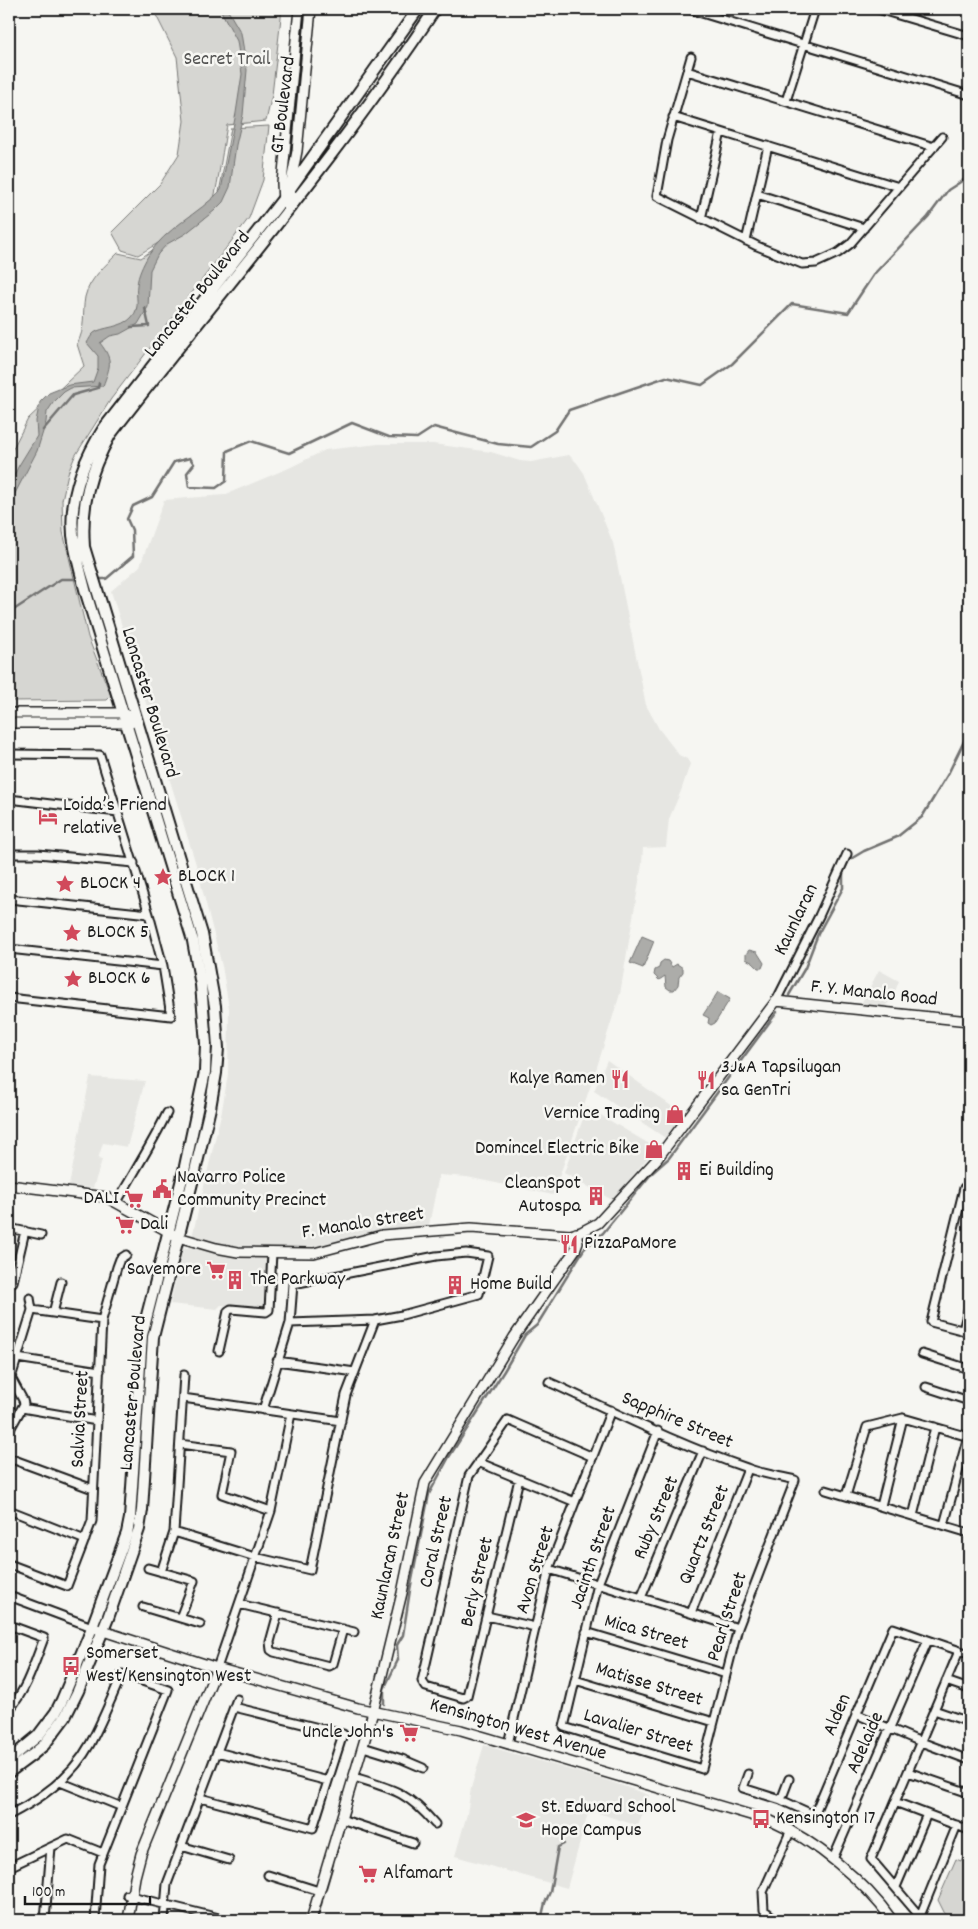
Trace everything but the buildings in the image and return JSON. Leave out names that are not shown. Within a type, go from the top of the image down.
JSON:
[{"type":"main road","name":"Lancaster Boulevard","points":[[9,1760],[38,1736],[56,1712],[92,1627],[130,1518],[142,1335],[184,1171],[205,1072],[204,1007],[193,941],[125,718],[89,582],[84,547],[83,514],[92,472],[110,434],[285,214],[290,187],[335,127],[418,9]]},
{"type":"main road","name":"Lancaster Boulevard","points":[[9,1772],[44,1745],[65,1718],[103,1631],[141,1520],[153,1337],[214,1089],[218,1048],[215,1006],[202,934],[138,723],[89,582],[75,548],[73,512],[75,496],[82,470],[92,447],[129,394],[287,202],[347,134],[435,9]]},
{"type":"street","name":"GT Boulevard","points":[[287,202],[282,184],[299,9]]},
{"type":"street","name":"GT Boulevard","points":[[290,187],[297,151],[311,9]]},
{"type":"street","points":[[786,101],[815,9]]},
{"type":"street","points":[[878,9],[969,36]]},
{"type":"street","points":[[692,10],[969,95]]},
{"type":"street","points":[[691,56],[667,140],[657,196],[746,241],[802,264],[816,263],[838,253],[850,244],[942,137]]},
{"type":"street","points":[[687,71],[934,147]]},
{"type":"street","points":[[673,117],[899,187]]},
{"type":"street","points":[[701,219],[721,132]]},
{"type":"street","points":[[746,241],[768,146]]},
{"type":"street","points":[[757,194],[864,228]]},
{"type":"street","points":[[9,713],[125,718],[138,723]]},
{"type":"street","points":[[9,723],[125,718]]},
{"type":"street","points":[[9,754],[100,754],[149,914],[163,966],[171,1016],[9,998]]},
{"type":"street","points":[[9,799],[118,812]]},
{"type":"street","points":[[9,854],[38,854],[134,863]]},
{"type":"street","name":"Kaunlaran","points":[[776,1001],[819,916],[847,854]]},
{"type":"street","points":[[9,899],[149,914]]},
{"type":"street","points":[[9,949],[163,966]]},
{"type":"street","name":"F. Manalo Street","points":[[9,1185],[96,1195],[117,1202],[178,1237],[238,1252],[314,1253],[382,1235],[446,1230],[482,1228],[560,1235],[576,1233],[598,1223],[657,1159],[776,1001]]},
{"type":"street","name":"F. Y. Manalo Road","points":[[776,1001],[969,1021]]},
{"type":"street","points":[[117,1202],[147,1153],[167,1113]]},
{"type":"street","points":[[969,1188],[964,1188],[932,1322],[966,1331],[969,1306]]},
{"type":"street","points":[[9,1228],[41,1235]]},
{"type":"street","points":[[11,1281],[25,1231]]},
{"type":"street","name":"Kaunlaran Street","points":[[311,1920],[373,1712],[402,1593],[425,1483],[514,1337],[575,1250],[578,1242],[576,1233]]},
{"type":"street","points":[[219,1352],[228,1311],[231,1309],[266,1312],[269,1310],[272,1253]]},
{"type":"street","points":[[263,1410],[290,1322],[292,1284],[436,1256],[466,1253],[488,1256],[479,1294],[402,1315],[375,1320],[290,1322]]},
{"type":"street","name":"Salvia Street","points":[[9,1564],[67,1586],[85,1540],[92,1521],[102,1320],[116,1267],[120,1259],[126,1255]]},
{"type":"street","points":[[53,1313],[61,1282]]},
{"type":"street","points":[[9,1431],[22,1408],[23,1400],[11,1378],[32,1310],[30,1298]]},
{"type":"street","points":[[32,1310],[102,1320]]},
{"type":"street","points":[[174,1532],[255,1557],[310,1570],[346,1395],[375,1320]]},
{"type":"street","points":[[922,1354],[969,1368]]},
{"type":"street","points":[[17,1358],[100,1371]]},
{"type":"street","points":[[277,1361],[355,1372]]},
{"type":"street","points":[[161,1572],[174,1532],[184,1375]]},
{"type":"street","name":"Sapphire Street","points":[[549,1382],[748,1469],[795,1480]]},
{"type":"street","points":[[926,1387],[969,1402]]},
{"type":"street","points":[[183,1398],[341,1421]]},
{"type":"street","points":[[22,1408],[97,1421]]},
{"type":"street","name":"Avon Street","points":[[508,1744],[549,1569],[611,1410]]},
{"type":"street","points":[[128,1920],[129,1896],[141,1854],[218,1668],[271,1511],[291,1414]]},
{"type":"street","points":[[881,1506],[903,1418]]},
{"type":"street","points":[[846,1496],[866,1427],[903,1418],[935,1427],[968,1437],[944,1525]]},
{"type":"street","name":"Coral Street","points":[[468,1693],[463,1698],[426,1687],[422,1681],[469,1476],[508,1420],[593,1457]]},
{"type":"street","points":[[913,1516],[935,1427]]},
{"type":"street","name":"Jacinth Street","points":[[564,1727],[598,1584],[658,1431]]},
{"type":"street","points":[[180,1444],[231,1451],[222,1494],[271,1511]]},
{"type":"street","name":"Ruby Street","points":[[641,1598],[704,1451]]},
{"type":"street","points":[[9,1458],[93,1489]]},
{"type":"street","points":[[478,1462],[576,1502]]},
{"type":"street","name":"Quartz Street","points":[[691,1613],[748,1469]]},
{"type":"street","name":"Berly Street","points":[[468,1693],[519,1479]]},
{"type":"street","name":"Pearl Street","points":[[702,1769],[738,1628],[795,1480]]},
{"type":"street","points":[[826,1490],[969,1532]]},
{"type":"street","points":[[9,1510],[85,1540]]},
{"type":"street","points":[[148,1568],[194,1581],[180,1618]]},
{"type":"street","points":[[549,1569],[738,1628]]},
{"type":"street","points":[[9,1596],[92,1627]]},
{"type":"street","points":[[239,1604],[354,1632]]},
{"type":"street","points":[[143,1607],[200,1624]]},
{"type":"street","points":[[278,1613],[270,1642],[271,1650],[329,1666],[333,1664],[343,1629]]},
{"type":"street","points":[[487,1616],[536,1628]]},
{"type":"street","points":[[9,1625],[44,1638],[27,1682],[18,1699],[9,1710]]},
{"type":"street","name":"Kensington West Avenue","points":[[92,1627],[218,1668],[373,1712],[431,1722],[770,1822],[791,1830],[833,1859],[860,1884],[892,1920]]},
{"type":"street","name":"Alden","points":[[781,1800],[814,1816],[893,1628],[928,1640]]},
{"type":"street","name":"Mica Street","points":[[586,1632],[726,1674]]},
{"type":"street","points":[[928,1640],[969,1654]]},
{"type":"street","name":"Adelaide","points":[[833,1859],[928,1640]]},
{"type":"street","points":[[957,1825],[921,1918],[871,1860],[959,1651]]},
{"type":"street","points":[[9,1815],[31,1804],[60,1782],[89,1745],[122,1674],[168,1690],[99,1864],[95,1920]]},
{"type":"street","name":"Matisse Street","points":[[575,1680],[714,1722]]},
{"type":"street","points":[[946,1681],[969,1688]]},
{"type":"street","points":[[164,1920],[167,1884],[237,1699]]},
{"type":"street","points":[[200,1798],[313,1828],[343,1734],[234,1707]]},
{"type":"street","points":[[934,1710],[969,1722]]},
{"type":"street","points":[[856,1714],[920,1742],[969,1760]]},
{"type":"street","name":"Lavalier Street","points":[[564,1727],[702,1769]]},
{"type":"street","points":[[362,1747],[402,1759],[423,1768]]},
{"type":"street","points":[[217,1752],[328,1781]]},
{"type":"street","points":[[908,1772],[969,1793]]},
{"type":"street","points":[[748,1774],[744,1788],[781,1800],[789,1780]]},
{"type":"street","points":[[354,1777],[393,1789],[410,1798],[436,1824]]},
{"type":"street","points":[[60,1782],[122,1808]]},
{"type":"street","points":[[895,1802],[969,1830]]},
{"type":"street","points":[[896,1887],[927,1814]]},
{"type":"street","points":[[341,1819],[413,1843]]},
{"type":"street","points":[[776,1920],[764,1910],[762,1892],[791,1830]]},
{"type":"street","points":[[9,1867],[68,1839],[104,1853]]},
{"type":"street","points":[[182,1846],[229,1860]]},
{"type":"street","points":[[45,1920],[51,1847]]},
{"type":"street","points":[[268,1875],[319,1891]]},
{"type":"street","points":[[129,1896],[227,1920]]},
{"type":"shaded area","points":[[220,9],[227,9],[241,33],[247,70],[243,115],[236,145],[230,187],[223,202],[214,211],[185,234],[167,244],[158,254],[150,270],[148,307],[138,324],[120,334],[110,336],[100,343],[109,359],[103,386],[71,388],[53,403],[47,412],[46,422],[37,451],[9,505],[9,487],[18,467],[37,436],[36,421],[40,402],[49,393],[69,385],[93,382],[98,368],[98,356],[87,343],[91,336],[97,331],[128,321],[132,317],[137,306],[138,278],[155,246],[163,237],[221,190],[242,74],[237,41]]},
{"type":"shaded area","points":[[379,444],[433,444],[491,452],[520,461],[531,462],[569,455],[577,463],[584,473],[613,543],[646,705],[659,729],[679,755],[687,759],[690,764],[669,819],[666,847],[643,848],[642,864],[620,994],[553,1195],[467,1177],[439,1175],[429,1225],[378,1230],[319,1246],[258,1248],[204,1241],[192,1237],[222,1110],[228,1074],[229,1008],[222,966],[195,861],[111,591],[140,566],[164,500],[224,495],[289,468],[325,450]]},
{"type":"shaded area","points":[[642,936],[654,941],[643,968],[630,963]]},
{"type":"shaded area","points":[[749,950],[757,952],[764,963],[762,968],[758,968],[746,959],[746,954]]},
{"type":"shaded area","points":[[664,960],[668,961],[672,967],[677,964],[683,968],[678,985],[674,990],[666,987],[665,976],[659,980],[654,975],[655,970],[659,968],[660,963]]},
{"type":"shaded area","points":[[879,970],[899,981],[892,999],[882,1009],[860,1006]]},
{"type":"shaded area","points":[[718,992],[730,999],[715,1023],[711,1025],[708,1023],[709,1018],[703,1015]]},
{"type":"shaded area","points":[[607,1060],[684,1115],[667,1139],[594,1091]]},
{"type":"shaded area","points":[[90,1077],[145,1081],[127,1147],[103,1143],[98,1159],[102,1160],[93,1188],[69,1186]]},
{"type":"shaded area","points":[[587,1107],[656,1148],[614,1201],[564,1173]]},
{"type":"shaded area","name":"The Parkway","points":[[189,1247],[239,1256],[274,1258],[271,1309],[221,1305],[217,1309],[170,1304],[183,1249]]},
{"type":"shaded area","name":"St. Edward School Hope Campus","points":[[484,1745],[606,1780],[649,1795],[638,1826],[589,1810],[567,1888],[455,1856],[467,1814],[471,1788]]},
{"type":"green space","name":"Secret Trail","points":[[153,9],[282,9],[272,95],[266,121],[227,125],[213,201],[199,215],[138,255],[122,250],[112,232],[160,184],[179,154],[184,121],[177,57]]},
{"type":"green space","points":[[269,126],[263,180],[249,218],[111,399],[75,456],[68,473],[62,500],[63,532],[88,637],[111,696],[107,700],[9,701],[9,456],[28,419],[84,366],[77,344],[83,327],[85,297],[94,278],[118,253],[141,258],[184,228],[218,198],[231,128]]},
{"type":"green space","points":[[968,1845],[969,1913],[967,1920],[948,1920],[938,1900],[956,1859],[961,1861]]},
{"type":"waterway","points":[[96,579],[106,579],[133,556],[132,530],[127,519],[133,506],[152,497],[174,462],[190,458],[194,464],[187,473],[189,487],[216,488],[226,481],[227,451],[251,441],[289,453],[352,423],[389,437],[417,438],[434,427],[498,444],[531,447],[555,431],[569,410],[666,377],[702,385],[732,364],[792,304],[848,313],[874,274],[928,217],[948,190],[965,179],[969,169]]},
{"type":"waterway","points":[[131,327],[149,326],[145,308]]},
{"type":"waterway","points":[[43,430],[73,395],[98,388],[99,383]]},
{"type":"waterway","points":[[9,613],[61,579],[81,579]]},
{"type":"waterway","points":[[789,995],[805,968],[818,934],[843,888],[843,873],[849,860],[864,851],[897,837],[922,817],[948,774],[969,731]]},
{"type":"waterway","points":[[384,1704],[384,1689],[398,1660],[397,1645],[403,1635],[429,1494],[449,1457],[525,1335],[537,1325],[584,1249],[603,1233],[652,1173],[669,1158],[777,1012]]},
{"type":"waterway","points":[[359,1774],[365,1753]]},
{"type":"waterway","points":[[347,1816],[356,1784]]},
{"type":"waterway","points":[[336,1856],[344,1825]]},
{"type":"waterway","points":[[541,1920],[550,1892],[558,1847],[564,1844]]},
{"type":"waterway","points":[[326,1888],[333,1864]]},
{"type":"waterway","points":[[317,1920],[322,1901]]},
{"type":"place","name":"Loida’s Friend relative","points":[[48,817]]},
{"type":"place","name":"BLOCK 1","points":[[163,877]]},
{"type":"place","name":"BLOCK 4","points":[[65,884]]},
{"type":"place","name":"BLOCK 5","points":[[72,933]]},
{"type":"place","name":"BLOCK 6","points":[[73,979]]},
{"type":"place","name":"Kalye Ramen","points":[[620,1079]]},
{"type":"place","name":"3J&A Tapsilugan sa GenTri","points":[[706,1080]]},
{"type":"place","name":"Vernice Trading","points":[[675,1114]]},
{"type":"place","name":"Domincel Electric Bike","points":[[654,1149]]},
{"type":"place","name":"Ei Building","points":[[684,1171]]},
{"type":"place","name":"Navarro Police Community Precinct","points":[[162,1189]]},
{"type":"place","name":"CleanSpot Autospa","points":[[596,1196]]},
{"type":"place","name":"DALI","points":[[134,1199]]},
{"type":"place","name":"Dali","points":[[125,1225]]},
{"type":"place","name":"PizzaPaMore","points":[[569,1244]]},
{"type":"place","name":"Savemore","points":[[216,1270]]},
{"type":"place","name":"The Parkway","points":[[235,1280]]},
{"type":"place","name":"Home Build","points":[[455,1285]]},
{"type":"place","name":"Somerset West/Kensington West","points":[[71,1666]]},
{"type":"place","name":"Uncle John's","points":[[409,1733]]},
{"type":"place","name":"Kensington 17","points":[[761,1819]]},
{"type":"place","name":"St. Edward School Hope Campus","points":[[526,1820]]},
{"type":"place","name":"Alfamart","points":[[368,1874]]}]
